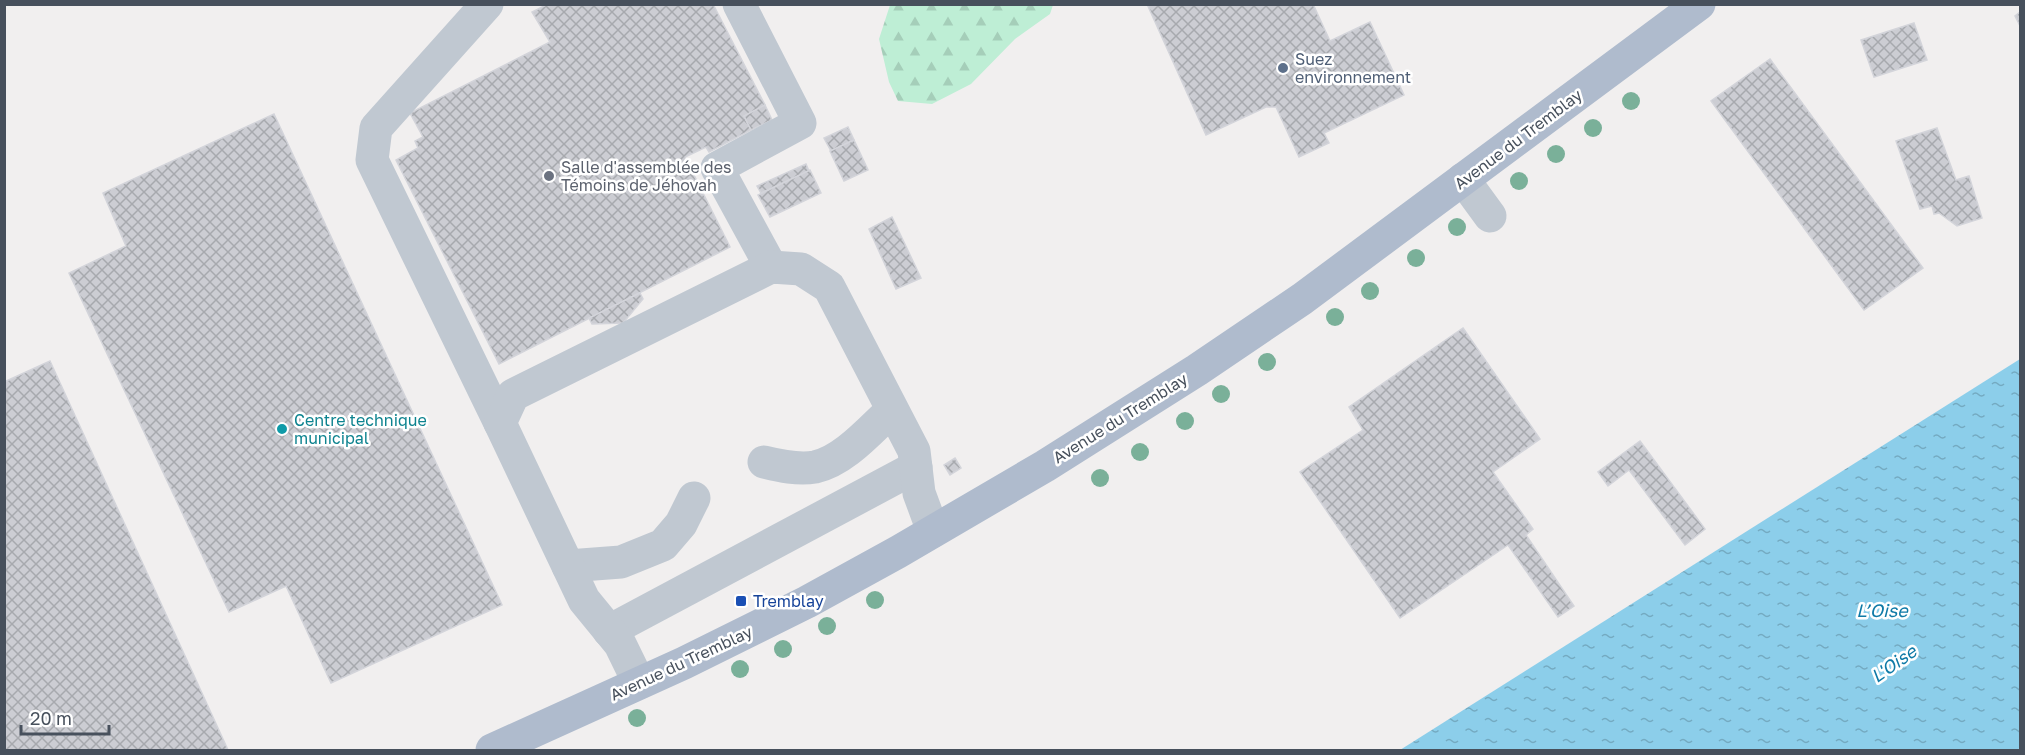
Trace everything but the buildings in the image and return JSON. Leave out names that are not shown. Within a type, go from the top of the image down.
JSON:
[{"type":"main road","name":"Avenue du Tremblay","points":[[492,750],[639,683],[807,602],[1046,466],[1302,299],[1699,4]]},
{"type":"lane","points":[[487,4],[376,128],[372,160],[584,600],[620,644],[639,683]]},
{"type":"lane","points":[[739,4],[800,123],[717,168],[771,267]]},
{"type":"lane","points":[[1463,179],[1490,216]]},
{"type":"lane","points":[[500,423],[513,395],[771,267],[801,269],[829,287],[914,451],[919,493],[933,531]]},
{"type":"lane","points":[[764,462],[786,467],[815,467],[847,452],[892,410]]},
{"type":"lane","points":[[609,631],[916,467]]},
{"type":"lane","points":[[568,566],[621,562],[663,545],[681,524],[694,498]]},
{"type":"green space","points":[[890,4],[1053,5],[1050,14],[1015,39],[971,84],[932,104],[898,101],[889,82],[879,39]]},
{"type":"water","name":"L’Oise","points":[[2020,359],[2020,748],[2017,750],[1400,750]]},
{"type":"place","name":"Suez environnement","points":[[1283,68]]},
{"type":"place","name":"Salle d'assemblée des Témoins de Jéhovah","points":[[549,176]]},
{"type":"place","name":"Centre technique municipal","points":[[282,429]]},
{"type":"place","name":"Tremblay","points":[[741,601]]},
{"type":"water label","name":"L'Oise","points":[[1894,664]]}]
